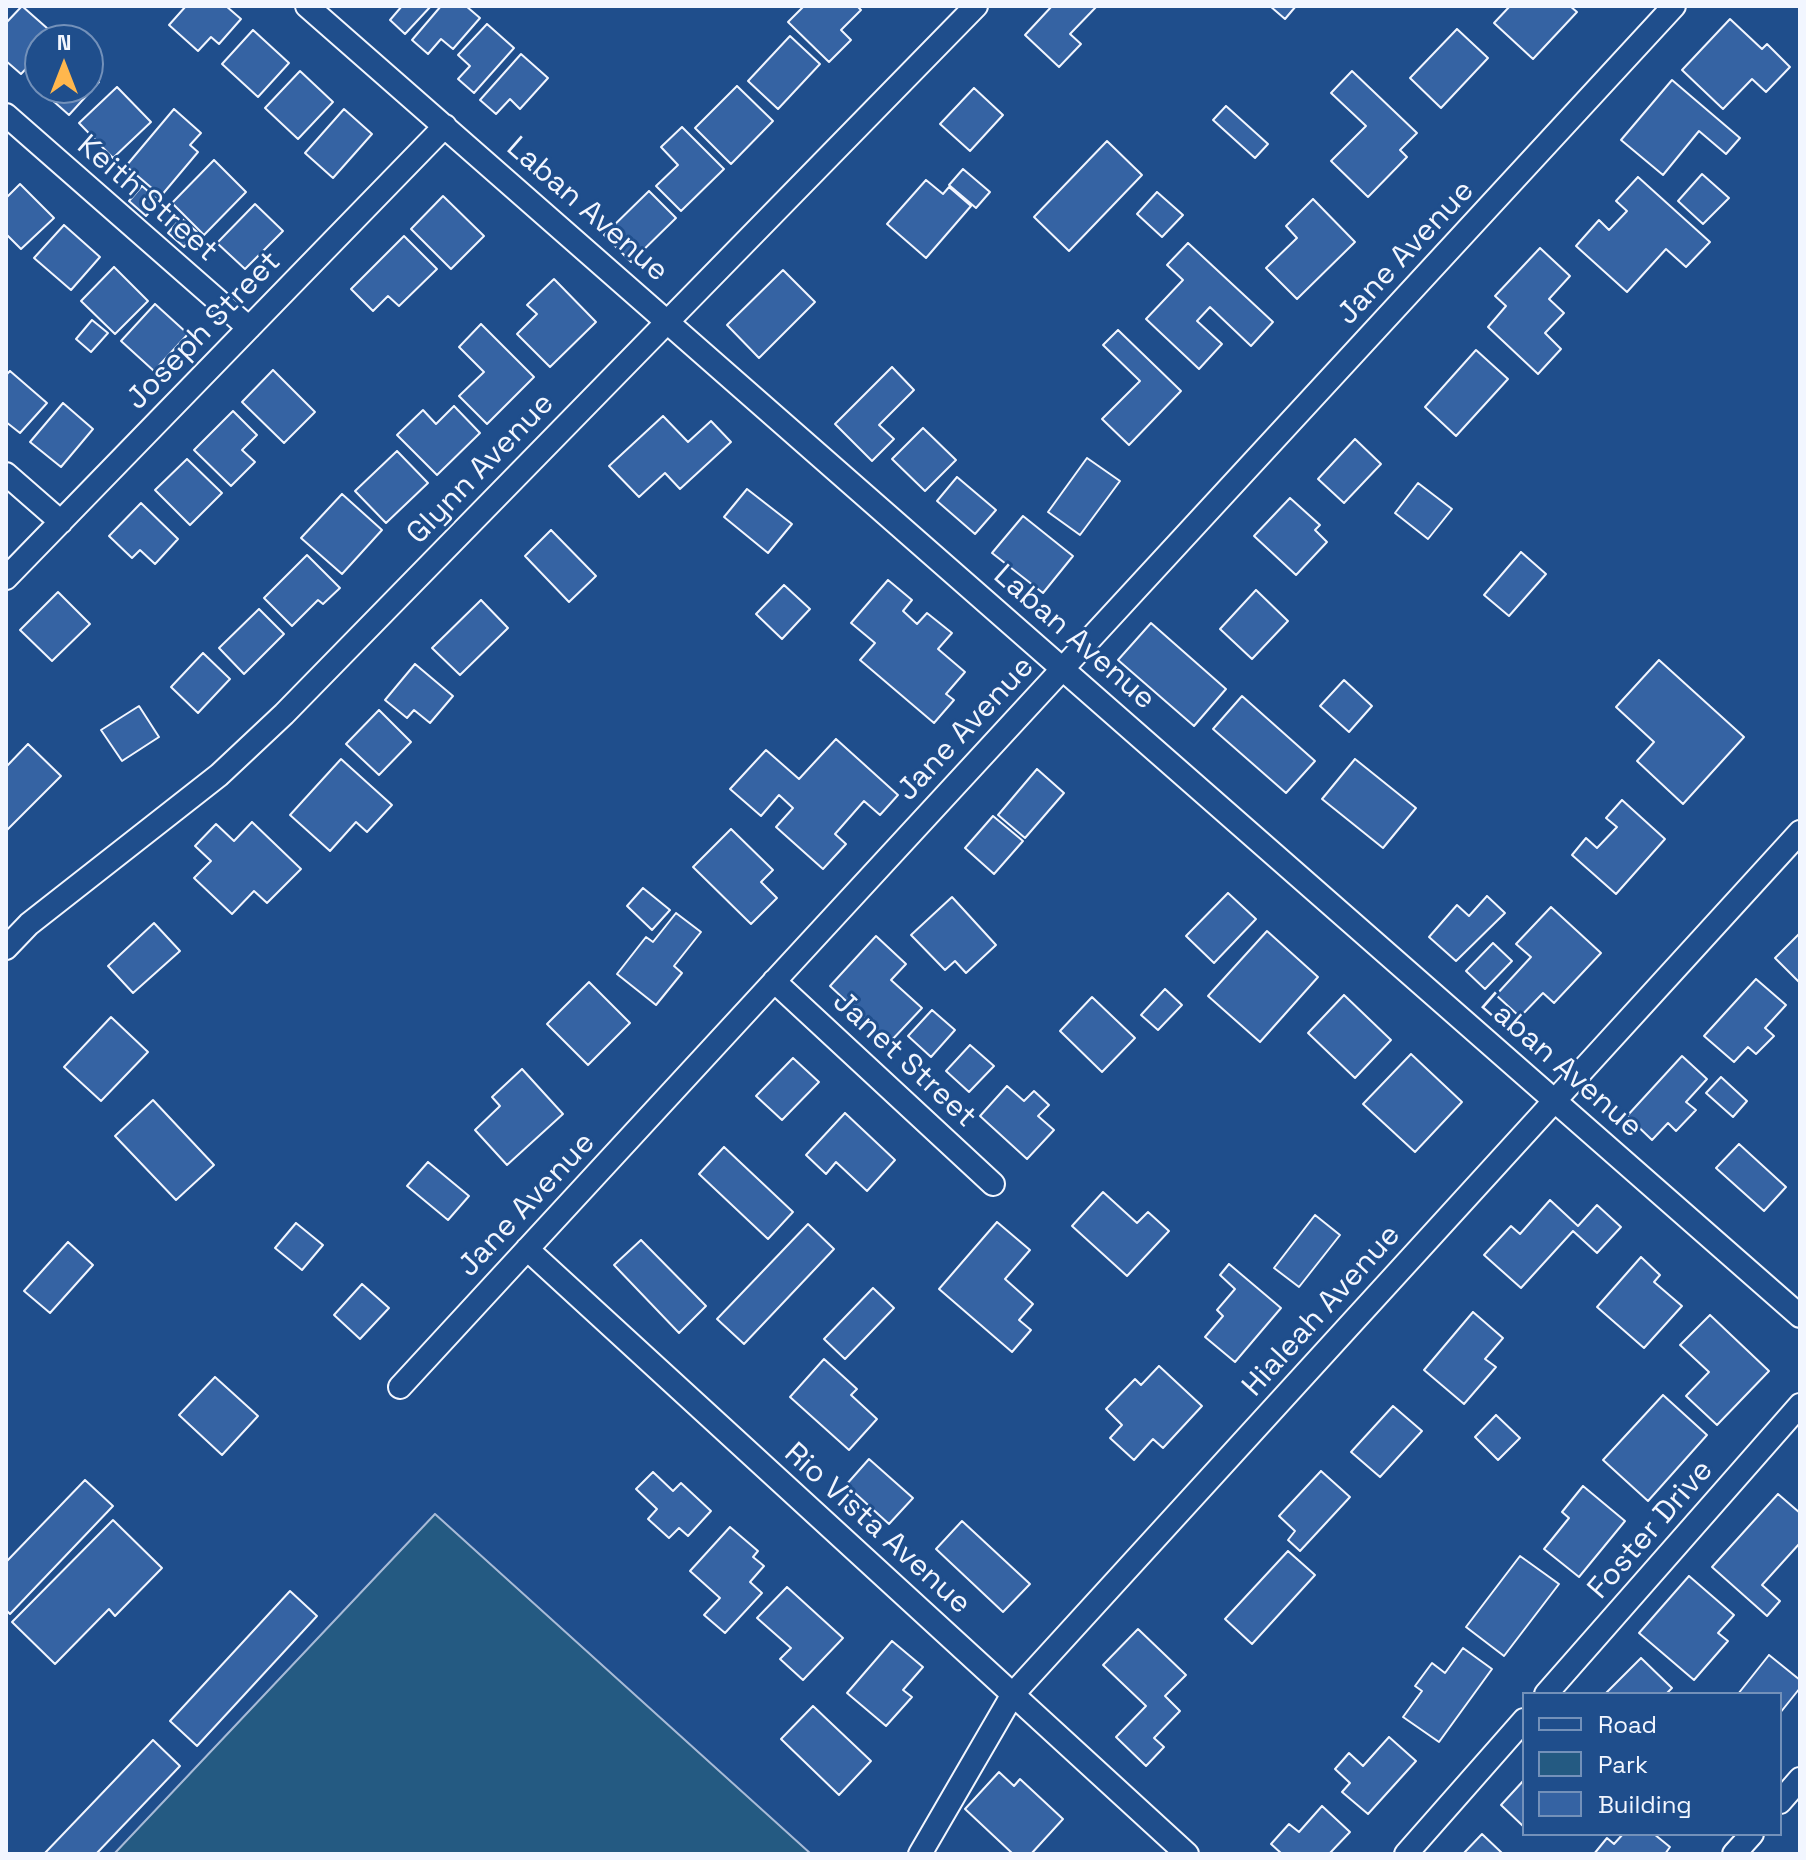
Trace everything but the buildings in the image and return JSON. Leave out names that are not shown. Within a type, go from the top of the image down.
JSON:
[{"type":"street","name":"Laban Avenue","points":[[307,6],[1800,1316]]},
{"type":"street","name":"Glynn Avenue","points":[[6,948],[29,924],[219,775],[284,714],[976,6]]},
{"type":"street","name":"Jane Avenue","points":[[400,1387],[1674,6]]},
{"type":"street","name":"Keith Street","points":[[6,115],[249,328]]},
{"type":"street","name":"Joseph Street","points":[[6,578],[445,126]]},
{"type":"street","points":[[6,474],[61,522]]},
{"type":"street","name":"Hialeah Avenue","points":[[920,1854],[1013,1694],[1800,832]]},
{"type":"street","name":"Janet Street","points":[[774,981],[993,1184]]},
{"type":"street","name":"Rio Vista Avenue","points":[[527,1249],[1187,1854]]},
{"type":"street","name":"Foster Drive","points":[[1548,1692],[1800,1405]]},
{"type":"street","points":[[1406,1854],[1522,1722]]},
{"type":"street","points":[[1782,1800],[1800,1779]]},
{"type":"street","points":[[1734,1854],[1750,1836]]},
{"type":"green space","points":[[435,1514],[811,1854],[114,1854]]}]
